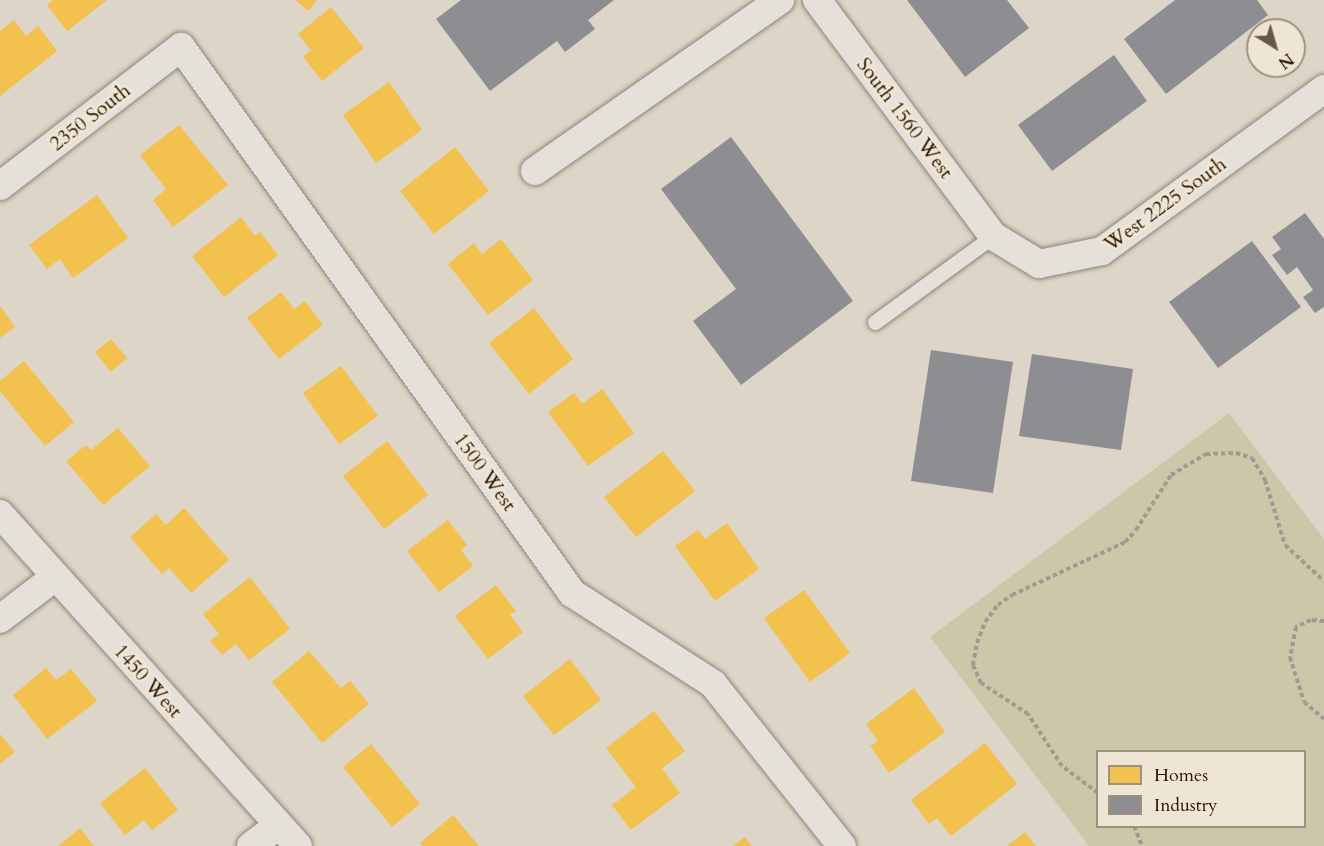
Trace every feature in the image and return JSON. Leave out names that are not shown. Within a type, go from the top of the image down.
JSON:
[{"type":"street","points":[[535,171],[780,0]]},
{"type":"street","name":"South 1560 West","points":[[817,0],[993,236]]},
{"type":"street","name":"2350 South","points":[[0,186],[180,47]]},
{"type":"street","name":"1500 West","points":[[180,47],[572,592],[713,684],[842,846]]},
{"type":"street","name":"West 2225 South","points":[[993,236],[1039,264],[1102,251],[1324,89]]},
{"type":"street","name":"1450 West","points":[[0,514],[298,846]]},
{"type":"street","points":[[0,619],[55,577]]},
{"type":"street","points":[[251,846],[279,825]]},
{"type":"lane","points":[[875,322],[993,236]]},
{"type":"path","points":[[1096,792],[1062,766],[1028,714],[981,683],[973,665],[977,643],[985,622],[998,605],[1012,595],[1125,542],[1136,530],[1171,475],[1206,454],[1236,453],[1252,458],[1265,480],[1285,545],[1324,580]]},
{"type":"path","points":[[1324,621],[1311,620],[1296,627],[1290,657],[1304,702],[1324,719]]},
{"type":"path","points":[[1135,828],[1142,846]]},
{"type":"shaded area","points":[[1229,413],[1324,539],[1324,846],[1089,846],[930,637]]},
{"type":"building: Homes","points":[[53,0],[107,0],[67,31],[47,5]]},
{"type":"building: Homes","points":[[295,0],[317,0],[308,11]]},
{"type":"building: Homes","points":[[331,7],[364,48],[322,81],[303,57],[311,50],[298,34]]},
{"type":"building: Homes","points":[[14,20],[26,36],[38,26],[57,51],[0,96],[0,31]]},
{"type":"building: Homes","points":[[389,82],[422,130],[376,163],[343,115]]},
{"type":"building: Homes","points":[[179,125],[228,185],[173,227],[153,200],[166,189],[140,155]]},
{"type":"building: Homes","points":[[455,147],[489,191],[434,234],[400,191]]},
{"type":"building: Homes","points":[[97,195],[128,238],[73,278],[60,259],[47,269],[29,245]]},
{"type":"building: Homes","points":[[241,217],[255,236],[260,232],[278,255],[224,297],[192,256]]},
{"type":"building: Homes","points":[[501,239],[533,280],[488,315],[448,264],[474,243],[482,254]]},
{"type":"building: Homes","points":[[281,292],[294,309],[305,301],[323,325],[279,359],[247,318]]},
{"type":"building: Homes","points":[[0,306],[15,327],[0,338]]},
{"type":"building: Homes","points":[[534,308],[573,359],[529,394],[489,343]]},
{"type":"building: Homes","points":[[111,339],[127,358],[111,372],[95,352]]},
{"type":"building: Homes","points":[[24,361],[74,422],[45,446],[0,391],[0,381]]},
{"type":"building: Homes","points":[[341,366],[378,416],[339,444],[303,393]]},
{"type":"building: Homes","points":[[602,389],[634,433],[588,466],[548,412],[574,393],[582,404]]},
{"type":"building: Homes","points":[[118,428],[150,466],[103,505],[66,461],[86,445],[91,450]]},
{"type":"building: Homes","points":[[387,441],[428,495],[384,529],[343,476]]},
{"type":"building: Homes","points":[[663,451],[695,491],[636,537],[604,497]]},
{"type":"building: Homes","points":[[184,508],[229,560],[191,593],[169,568],[162,574],[130,537],[156,514],[166,525]]},
{"type":"building: Homes","points":[[448,520],[467,545],[461,550],[473,566],[439,592],[407,551]]},
{"type":"building: Homes","points":[[727,523],[759,569],[715,601],[675,546],[698,530],[705,539]]},
{"type":"building: Homes","points":[[250,577],[290,629],[249,660],[236,644],[222,655],[210,641],[219,634],[203,614]]},
{"type":"building: Homes","points":[[496,585],[516,611],[510,615],[523,632],[488,659],[455,616]]},
{"type":"building: Homes","points":[[804,590],[850,653],[810,682],[764,618]]},
{"type":"building: Homes","points":[[309,651],[341,688],[350,681],[369,704],[322,743],[272,682]]},
{"type":"building: Homes","points":[[570,659],[601,700],[554,735],[523,696]]},
{"type":"building: Homes","points":[[46,668],[56,680],[71,669],[97,701],[47,739],[13,695]]},
{"type":"building: Homes","points":[[914,688],[945,732],[889,773],[870,746],[878,741],[866,724]]},
{"type":"building: Homes","points":[[654,711],[685,751],[662,768],[680,793],[631,830],[612,805],[636,787],[606,748]]},
{"type":"building: Homes","points":[[0,734],[15,752],[0,764]]},
{"type":"building: Homes","points":[[985,743],[1017,784],[951,836],[937,818],[929,824],[911,800]]},
{"type":"building: Homes","points":[[371,744],[420,804],[392,827],[343,767]]},
{"type":"building: Homes","points":[[145,768],[178,810],[152,830],[144,820],[125,835],[100,803]]},
{"type":"building: Homes","points":[[453,815],[479,846],[423,846],[420,843]]},
{"type":"building: Homes","points":[[80,828],[94,846],[58,846]]},
{"type":"building: Homes","points":[[1025,832],[1036,846],[1007,846]]},
{"type":"building: Homes","points":[[745,837],[752,846],[733,846]]},
{"type":"building: Industry","points":[[461,0],[614,0],[588,20],[595,29],[565,52],[557,41],[490,91],[436,19]]},
{"type":"building: Industry","points":[[907,0],[1007,0],[1029,28],[965,77]]},
{"type":"building: Industry","points":[[1175,0],[1257,0],[1268,15],[1264,18],[1246,18],[1246,32],[1166,94],[1124,39]]},
{"type":"building: Industry","points":[[1114,55],[1147,101],[1052,171],[1018,125]]},
{"type":"building: Industry","points":[[731,137],[853,301],[741,385],[693,321],[736,289],[661,189]]},
{"type":"building: Industry","points":[[1305,213],[1324,239],[1324,307],[1315,313],[1303,297],[1313,290],[1297,267],[1287,275],[1272,255],[1281,249],[1272,237]]},
{"type":"building: Industry","points":[[1252,241],[1301,307],[1218,368],[1169,302]]},
{"type":"building: Industry","points":[[931,350],[1013,362],[993,493],[911,481]]},
{"type":"building: Industry","points":[[1032,354],[1133,369],[1121,450],[1019,436]]}]
